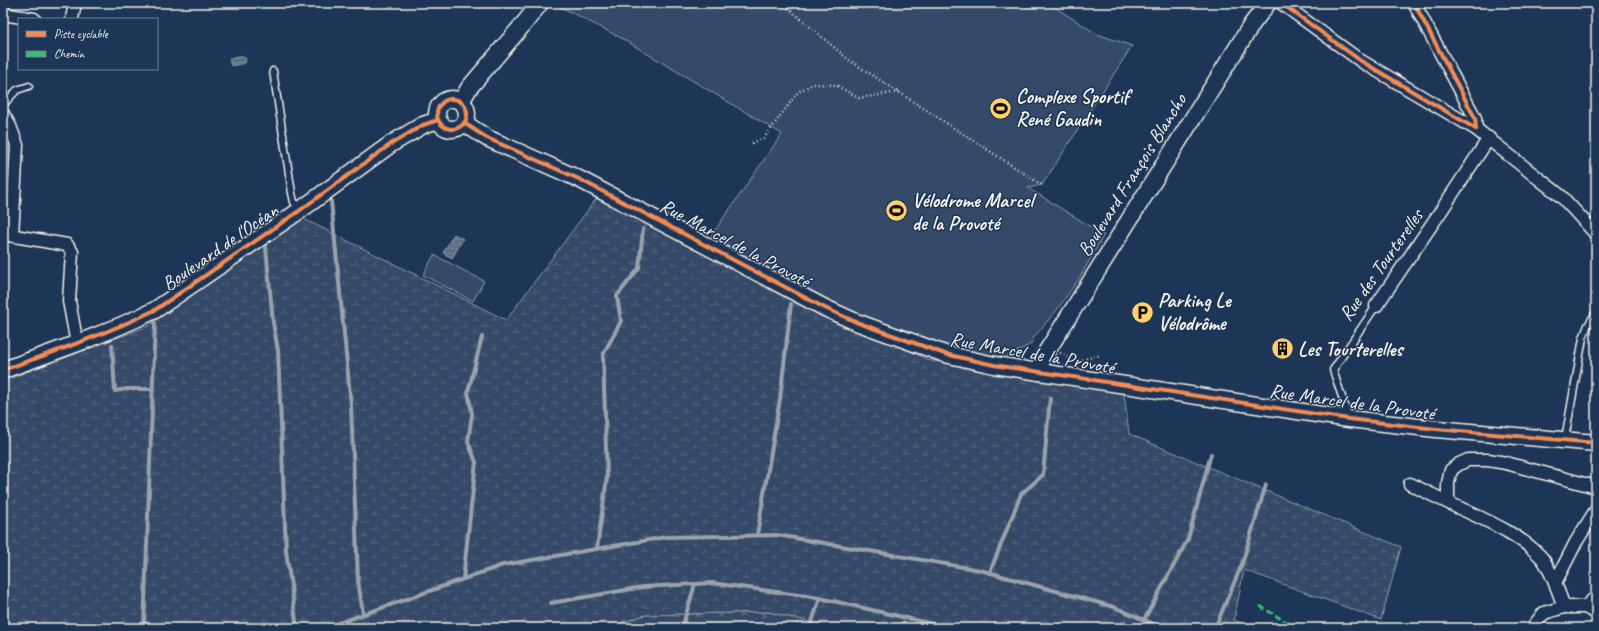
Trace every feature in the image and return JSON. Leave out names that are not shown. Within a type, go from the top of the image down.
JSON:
[{"type":"main road","points":[[461,102],[469,88],[526,22],[540,3]]},
{"type":"main road","name":"Boulevard François Blancho","points":[[1039,372],[1042,359],[1049,347],[1252,24],[1268,3]]},
{"type":"main road","points":[[452,99],[461,102],[464,105],[467,114],[464,123],[456,129],[445,128],[438,120],[438,110],[443,102],[452,99]]},
{"type":"main road","name":"Boulevard de l'Océan","points":[[3,370],[77,344],[155,310],[299,211],[391,144],[423,125],[438,120]]},
{"type":"main road","name":"Rue Marcel de la Provoté","points":[[464,123],[487,138],[579,179],[825,308],[856,322],[945,354],[994,365],[1349,419],[1436,429],[1596,443]]},
{"type":"street","points":[[72,18],[75,3]]},
{"type":"street","points":[[1281,3],[1361,61],[1489,138],[1562,197],[1596,234]]},
{"type":"street","points":[[1414,3],[1475,118],[1476,129]]},
{"type":"street","points":[[3,14],[28,18]]},
{"type":"street","points":[[3,114],[10,126],[17,145],[7,235],[67,245],[72,252],[69,301],[77,344]]},
{"type":"street","name":"Rue des Tourterelles","points":[[1376,306],[1489,138]]},
{"type":"street","points":[[1451,504],[1448,499],[1448,483],[1451,470],[1468,460],[1488,460],[1506,463],[1596,487]]},
{"type":"street","points":[[1410,484],[1495,525],[1526,544],[1542,558],[1555,583],[1564,607]]},
{"type":"street","points":[[1555,583],[1576,542],[1596,510]]},
{"type":"street","points":[[1585,607],[1596,597]]},
{"type":"street","points":[[1532,628],[1544,612],[1564,607],[1585,607],[1596,613]]},
{"type":"lane","points":[[273,71],[292,193],[294,202],[299,211]]},
{"type":"lane","points":[[3,105],[17,90],[29,86]]},
{"type":"lane","name":"Rue des Tourterelles","points":[[1349,419],[1333,370],[1376,306]]},
{"type":"lane","points":[[1565,441],[1583,338],[1588,325],[1596,312]]},
{"type":"path","points":[[264,3],[271,7],[289,3]]},
{"type":"path","points":[[782,3],[849,60],[1042,185]]},
{"type":"path","points":[[752,143],[764,138],[798,92],[813,84],[836,85],[859,98],[899,92]]},
{"type":"path","points":[[1049,347],[1070,359],[1077,361],[1100,355]]},
{"type":"green space","points":[[1048,3],[1097,34],[1132,46],[1042,185],[1028,188],[1104,235],[1080,277],[1057,310],[1034,337],[1031,344],[1005,358],[976,353],[932,342],[867,319],[821,297],[711,236],[782,134],[621,38],[555,4]]},
{"type":"green space","points":[[599,195],[928,360],[1124,392],[1129,434],[1401,547],[1381,620],[1244,570],[1234,620],[1252,628],[837,628],[768,612],[645,615],[605,628],[3,628],[3,381],[146,327],[302,218],[506,320]]},
{"type":"green space","points":[[434,255],[484,281],[473,301],[423,275]]},
{"type":"green space","points":[[768,612],[837,628],[605,628],[645,615]]},
{"type":"shaded area","points":[[243,56],[246,59],[245,63],[231,66],[229,59]]},
{"type":"shaded area","points":[[454,234],[463,239],[452,258],[443,253]]},
{"type":"waterway","points":[[331,201],[351,405],[358,580],[363,614]]},
{"type":"waterway","points":[[597,548],[607,478],[603,355],[621,321],[617,296],[639,268],[643,229]]},
{"type":"waterway","points":[[266,247],[273,323],[278,350],[286,551],[297,628]]},
{"type":"waterway","points":[[757,535],[780,399],[791,304]]},
{"type":"waterway","points":[[144,628],[155,323]]},
{"type":"waterway","points":[[463,579],[476,462],[468,442],[472,414],[468,392],[482,337]]},
{"type":"waterway","points":[[112,345],[115,391],[127,389],[152,389]]},
{"type":"waterway","points":[[990,572],[1021,494],[1043,475],[1050,398]]},
{"type":"waterway","points":[[1144,620],[1188,539],[1211,454]]},
{"type":"waterway","points":[[1215,628],[1242,564],[1266,485]]},
{"type":"waterway","points":[[325,628],[503,565],[666,537],[777,535],[980,570],[1114,607],[1163,628]]},
{"type":"waterway","points":[[551,603],[643,587],[712,583],[820,598],[950,628]]},
{"type":"waterway","points":[[682,628],[695,584]]},
{"type":"waterway","points":[[810,628],[820,598]]},
{"type":"marked path","points":[[1260,606],[1296,628]]},
{"type":"cycle path","points":[[1281,3],[1361,61],[1476,129]]},
{"type":"cycle path","points":[[1414,3],[1475,118],[1476,129]]},
{"type":"cycle path","points":[[452,99],[463,103],[467,114],[463,125],[452,129],[441,125],[437,114],[441,103],[452,99]]},
{"type":"cycle path","points":[[3,370],[99,335],[155,310],[299,211],[391,144],[423,125],[438,120]]},
{"type":"cycle path","points":[[464,123],[487,138],[579,179],[825,308],[856,322],[945,354],[994,365],[1349,419],[1436,429],[1596,443]]},
{"type":"place","name":"Complexe Sportif René Gaudin","points":[[1001,108]]},
{"type":"place","name":"Vélodrome Marcel de la Provoté","points":[[897,211]]},
{"type":"place","name":"Parking Le Vélodrôme","points":[[1143,312]]},
{"type":"place","name":"Les Tourterelles","points":[[1283,349]]}]
